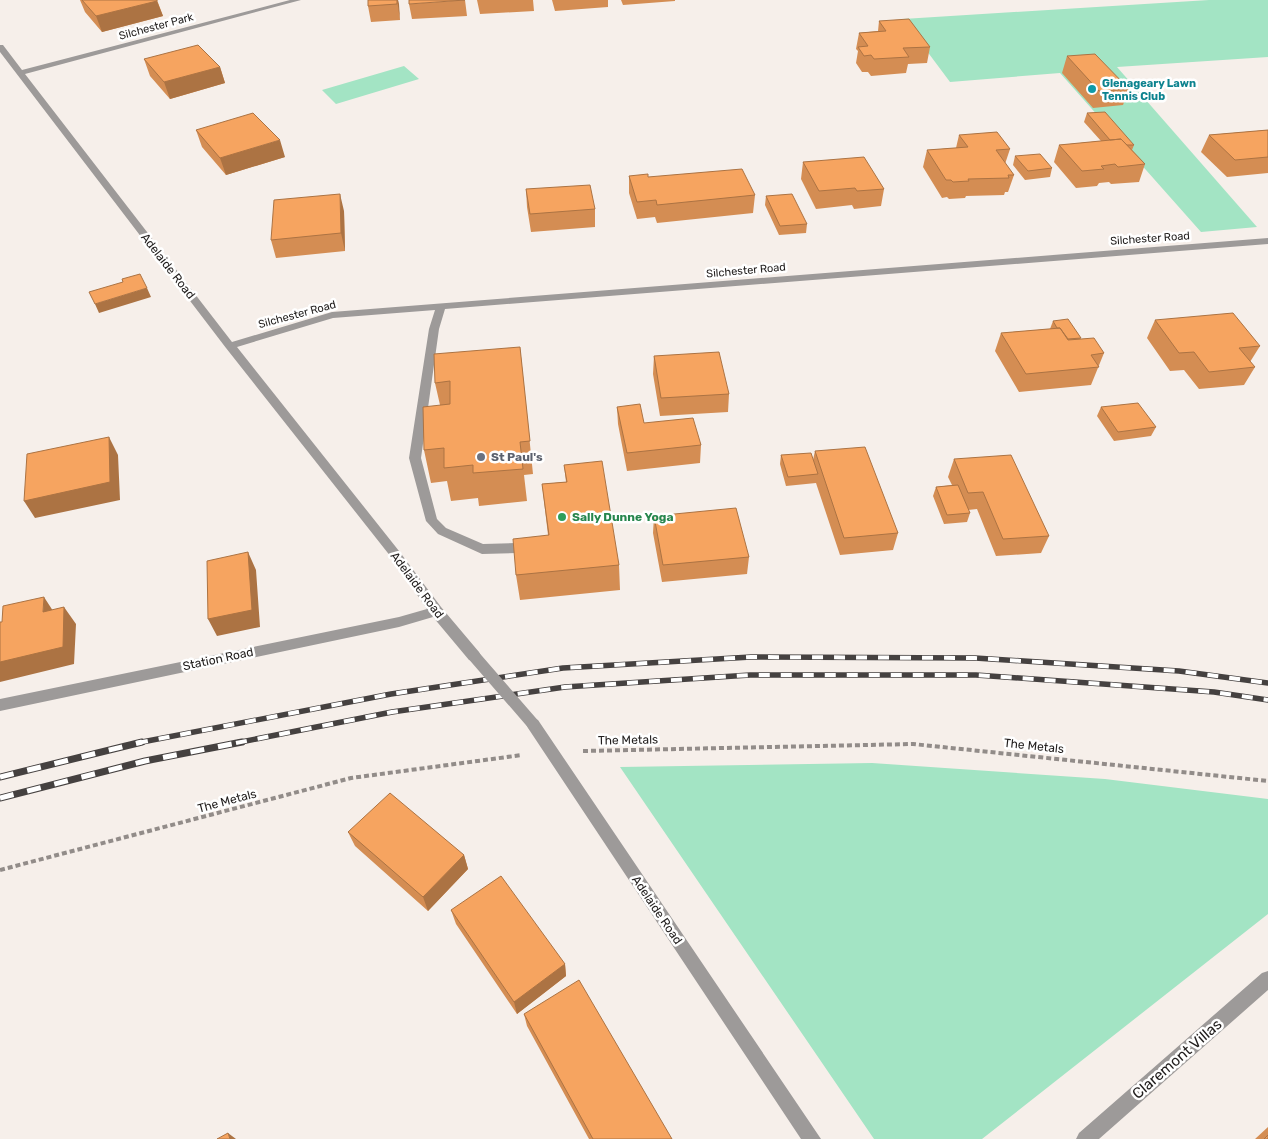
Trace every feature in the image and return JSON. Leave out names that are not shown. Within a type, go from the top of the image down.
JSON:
[{"type":"street","name":"Silchester Park","points":[[19,73],[298,0]]},
{"type":"street","name":"Adelaide Road","points":[[0,47],[230,346],[395,554],[436,611],[533,724],[812,1139]]},
{"type":"street","name":"Silchester Road","points":[[230,346],[332,315],[440,308],[1268,241]]},
{"type":"street","points":[[440,308],[434,329],[415,458],[432,521],[442,531],[482,549],[518,548],[531,542]]},
{"type":"street","name":"Station Road","points":[[0,705],[389,624],[436,611]]},
{"type":"street","name":"Claremont Villas","points":[[1085,1139],[1268,979]]},
{"type":"path","name":"The Metals","points":[[0,870],[351,778],[550,751],[913,744],[1268,782]]},
{"type":"green space","points":[[1209,0],[1268,0],[1268,57],[1117,67],[1257,227],[1201,232],[1060,73],[950,82],[903,19]]},
{"type":"green space","points":[[404,66],[419,79],[336,104],[322,90]]},
{"type":"green space","points":[[872,763],[1105,779],[1268,799],[1268,914],[982,1139],[874,1139],[620,767]]},
{"type":"building","points":[[82,0],[157,0],[157,1],[96,16]]},
{"type":"building","points":[[368,0],[397,0],[397,4],[368,6]]},
{"type":"building","points":[[409,0],[465,0],[409,4]]},
{"type":"building","points":[[909,19],[930,47],[903,48],[909,57],[874,59],[871,55],[864,56],[858,47],[868,46],[859,33],[886,31],[879,21]]},
{"type":"building","points":[[198,45],[220,67],[164,82],[144,59]]},
{"type":"building","points":[[1095,54],[1129,89],[1099,91],[1067,56]]},
{"type":"building","points":[[1105,112],[1134,145],[1127,145],[1121,139],[1110,140],[1087,113]]},
{"type":"building","points":[[253,113],[280,140],[220,158],[196,130]]},
{"type":"building","points":[[1268,130],[1268,157],[1235,160],[1209,135]]},
{"type":"building","points":[[997,132],[1010,149],[996,150],[1014,175],[1008,175],[1009,178],[968,179],[969,181],[953,182],[946,180],[927,150],[968,147],[959,135]]},
{"type":"building","points":[[1121,139],[1145,164],[1118,167],[1115,164],[1101,166],[1104,169],[1082,171],[1059,145]]},
{"type":"building","points":[[1040,154],[1052,168],[1028,171],[1015,156]]},
{"type":"building","points":[[864,157],[884,189],[857,191],[855,188],[819,191],[803,162]]},
{"type":"building","points":[[742,169],[755,195],[657,205],[656,200],[637,202],[629,176],[648,174],[648,177]]},
{"type":"building","points":[[590,185],[595,209],[530,214],[526,189]]},
{"type":"building","points":[[340,194],[341,233],[271,240],[274,200]]},
{"type":"building","points":[[792,194],[807,224],[780,226],[766,196]]},
{"type":"building","points":[[140,274],[147,288],[95,304],[89,292],[123,282],[122,279]]},
{"type":"building","points":[[1233,313],[1260,346],[1239,348],[1255,367],[1209,372],[1194,352],[1179,353],[1155,320]]},
{"type":"building","points":[[1068,319],[1081,338],[1068,339],[1053,321]]},
{"type":"building","points":[[1060,328],[1068,340],[1094,338],[1104,353],[1091,355],[1099,367],[1026,374],[1001,333]]},
{"type":"building","name":"St Paul's","points":[[520,347],[530,441],[520,442],[523,469],[473,473],[473,465],[444,468],[444,448],[424,450],[423,407],[450,404],[450,381],[435,383],[434,354]]},
{"type":"building","points":[[719,352],[729,394],[661,398],[654,356]]},
{"type":"building","points":[[1138,403],[1156,427],[1118,432],[1101,407]]},
{"type":"building","points":[[640,404],[644,423],[693,418],[701,445],[627,453],[617,407]]},
{"type":"building","points":[[109,437],[110,482],[24,501],[27,454]]},
{"type":"building","points":[[865,447],[898,533],[844,538],[815,451]]},
{"type":"building","points":[[811,453],[818,474],[788,477],[781,455]]},
{"type":"building","points":[[1011,455],[1049,536],[1003,539],[983,492],[968,493],[954,459]]},
{"type":"building","points":[[602,461],[619,565],[516,575],[513,539],[549,535],[542,484],[567,482],[564,465]]},
{"type":"building","points":[[958,485],[970,513],[947,515],[936,487]]},
{"type":"building","points":[[736,508],[749,557],[663,565],[654,516]]},
{"type":"building","points":[[248,552],[252,610],[208,619],[207,561]]},
{"type":"building","points":[[44,597],[43,612],[64,607],[63,647],[0,662],[0,622],[2,622],[3,606]]},
{"type":"building","points":[[390,793],[464,855],[423,897],[348,832]]},
{"type":"building","points":[[501,876],[565,964],[514,1002],[451,910]]},
{"type":"building","points":[[579,980],[672,1139],[593,1139],[524,1014]]},
{"type":"building","points":[[228,1133],[230,1139],[217,1139]]},
{"type":"railway","points":[[141,742],[391,694],[563,668],[751,657],[975,658],[1179,671],[1268,683]]},
{"type":"railway","points":[[236,743],[392,712],[565,687],[750,675],[976,675],[1214,692],[1268,700]]},
{"type":"railway","points":[[0,777],[141,742]]},
{"type":"railway","points":[[137,743],[141,742]]},
{"type":"railway","points":[[0,798],[145,761],[242,742]]},
{"type":"place","name":"Glenageary Lawn Tennis Club","points":[[1092,89]]},
{"type":"place","name":"St Paul's","points":[[481,457]]},
{"type":"place","name":"Sally Dunne Yoga","points":[[562,517]]}]
